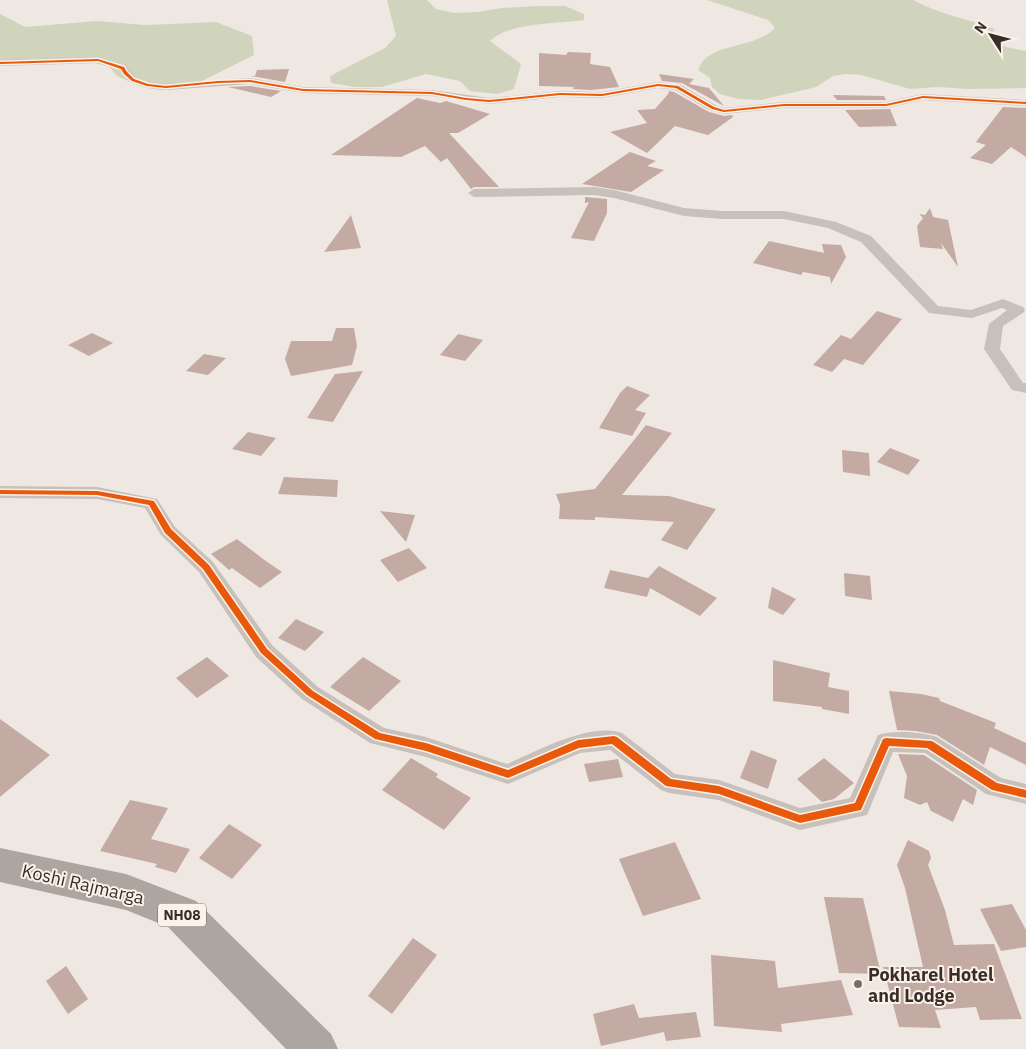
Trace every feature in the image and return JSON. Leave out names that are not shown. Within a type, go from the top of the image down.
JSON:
[{"type":"main road","name":"Koshi Rajmarga","points":[[0,865],[126,892],[152,900],[182,914],[316,1049]]},
{"type":"street","points":[[0,63],[98,60],[123,68],[125,73],[133,80],[147,85],[166,87],[250,81],[303,90],[432,93],[489,101],[560,94],[602,95],[658,85],[677,87],[713,108],[724,111],[784,105],[886,105],[924,98],[1026,103]]},
{"type":"street","points":[[474,193],[594,192],[614,194],[684,212],[722,215],[784,215],[832,226],[866,240],[934,310],[972,314],[1003,303],[1018,310],[996,324],[992,349],[1018,387],[1026,388]]},
{"type":"street","points":[[0,492],[97,493],[151,503],[168,531],[206,567],[264,651],[310,693],[378,736],[426,747],[508,774],[578,744],[614,740],[669,783],[720,790],[800,819],[858,807],[886,742],[929,744],[995,787],[1026,794]]},
{"type":"green space","points":[[387,0],[427,0],[436,9],[455,13],[502,8],[565,6],[584,14],[584,20],[521,27],[509,30],[490,41],[521,64],[514,89],[497,94],[470,91],[460,81],[426,74],[382,87],[355,87],[331,83],[330,76],[385,48],[396,36]]},
{"type":"green space","points":[[707,0],[913,0],[943,13],[995,29],[988,38],[1006,47],[1026,51],[1026,88],[968,89],[938,87],[910,89],[861,75],[845,74],[833,76],[816,87],[761,100],[738,99],[720,94],[712,87],[710,78],[698,70],[703,61],[711,54],[756,40],[775,28],[768,20]]},
{"type":"green space","points":[[0,14],[25,27],[97,21],[145,25],[216,22],[252,36],[254,55],[190,87],[160,90],[137,85],[117,76],[109,66],[88,62],[0,65]]},
{"type":"building","points":[[568,52],[591,53],[590,64],[610,67],[619,87],[591,90],[573,89],[574,87],[539,86],[539,53],[566,55]]},
{"type":"building","points":[[289,69],[285,82],[251,76],[255,76],[257,70]]},
{"type":"building","points":[[659,74],[694,79],[689,84],[709,88],[724,106],[682,83],[662,81]]},
{"type":"building","points":[[250,86],[281,91],[271,97],[228,87]]},
{"type":"building","points":[[668,91],[674,92],[709,112],[724,116],[732,115],[733,117],[708,135],[675,126],[647,153],[610,132],[647,123],[637,110],[655,109],[669,93]]},
{"type":"building","points":[[833,95],[884,96],[886,100],[837,100]]},
{"type":"building","points":[[417,98],[440,103],[446,101],[490,114],[458,133],[449,133],[499,187],[474,187],[471,189],[447,158],[441,162],[425,146],[401,157],[331,155]]},
{"type":"building","points":[[1003,107],[1026,108],[1026,157],[1011,147],[992,164],[970,158],[986,145],[976,142]]},
{"type":"building","points":[[890,109],[897,126],[859,127],[845,110]]},
{"type":"building","points":[[630,152],[656,161],[647,166],[664,170],[631,192],[582,184]]},
{"type":"building","points":[[585,197],[607,199],[607,213],[594,241],[571,238],[589,202],[585,203]]},
{"type":"building","points":[[930,208],[933,217],[948,220],[958,267],[941,243],[943,249],[920,247],[917,226],[923,218],[919,214],[925,215]]},
{"type":"building","points":[[351,215],[361,248],[324,252]]},
{"type":"building","points":[[769,241],[824,253],[822,244],[841,245],[846,257],[831,284],[830,277],[803,272],[801,275],[753,263]]},
{"type":"building","points":[[877,311],[902,319],[863,365],[844,359],[832,372],[813,365],[841,335],[851,339]]},
{"type":"building","points":[[336,328],[354,328],[357,346],[352,365],[291,376],[285,359],[291,341],[332,341]]},
{"type":"building","points":[[92,333],[113,343],[89,356],[68,345]]},
{"type":"building","points":[[458,334],[483,340],[465,361],[440,355]]},
{"type":"building","points":[[204,354],[226,358],[208,375],[186,371]]},
{"type":"building","points":[[363,371],[333,422],[307,418],[335,374]]},
{"type":"building","points":[[627,386],[650,395],[635,410],[646,413],[632,436],[599,428],[620,393]]},
{"type":"building","points":[[646,425],[672,433],[622,495],[669,496],[716,509],[687,550],[661,540],[674,522],[595,517],[595,520],[559,519],[560,505],[556,494],[595,489]]},
{"type":"building","points":[[248,432],[276,438],[261,456],[232,449]]},
{"type":"building","points":[[890,448],[920,460],[908,475],[877,462]]},
{"type":"building","points":[[842,450],[869,453],[870,476],[843,472]]},
{"type":"building","points":[[284,477],[338,480],[337,497],[278,494]]},
{"type":"building","points":[[380,511],[415,515],[406,542]]},
{"type":"building","points":[[237,539],[282,572],[260,588],[232,568],[229,570],[211,554]]},
{"type":"building","points":[[409,548],[427,568],[398,582],[380,560]]},
{"type":"building","points":[[659,566],[717,598],[700,616],[650,588],[647,597],[604,588],[610,570],[648,578]]},
{"type":"building","points":[[844,573],[870,576],[872,600],[845,596]]},
{"type":"building","points":[[772,587],[796,599],[783,615],[768,608]]},
{"type":"building","points":[[296,619],[324,632],[305,651],[278,638]]},
{"type":"building","points":[[207,657],[229,676],[197,698],[176,678]]},
{"type":"building","points":[[363,657],[401,681],[369,711],[330,687]]},
{"type":"building","points":[[773,660],[830,673],[828,687],[849,691],[849,714],[822,709],[822,707],[773,701]]},
{"type":"building","points":[[889,691],[939,698],[940,701],[996,723],[994,728],[1026,743],[1026,765],[990,747],[984,765],[937,735],[897,730]]},
{"type":"building","points":[[0,719],[50,755],[0,797]]},
{"type":"building","points":[[751,750],[777,760],[768,789],[740,778]]},
{"type":"building","points":[[898,754],[924,755],[977,790],[973,805],[963,799],[953,822],[931,811],[927,802],[920,805],[904,798],[907,776]]},
{"type":"building","points":[[411,758],[438,774],[436,777],[471,798],[444,830],[382,790]]},
{"type":"building","points":[[824,758],[854,783],[834,799],[822,802],[797,779]]},
{"type":"building","points":[[618,759],[623,777],[589,782],[584,764]]},
{"type":"building","points":[[130,800],[168,808],[151,839],[190,849],[176,873],[155,867],[157,864],[100,851]]},
{"type":"building","points":[[229,824],[262,845],[232,879],[199,858]]},
{"type":"building","points":[[908,840],[929,851],[931,858],[928,865],[945,910],[954,945],[994,944],[1022,1019],[980,1020],[976,1007],[935,1010],[941,1028],[899,1027],[883,967],[923,967],[905,888],[897,865]]},
{"type":"building","points":[[675,842],[701,899],[643,916],[619,859]]},
{"type":"building","points":[[824,897],[863,898],[881,974],[839,973]]},
{"type":"building","points":[[1012,904],[1026,930],[1026,947],[1001,951],[980,909]]},
{"type":"building","points":[[413,938],[437,955],[392,1014],[368,996]]},
{"type":"building","points":[[711,955],[775,961],[778,988],[841,980],[853,1015],[781,1024],[782,1032],[714,1026]]},
{"type":"building","points":[[66,966],[88,999],[68,1014],[46,981]]},
{"type":"building","points":[[634,1004],[639,1018],[696,1012],[701,1037],[666,1041],[664,1032],[601,1046],[593,1014]]},
{"type":"cycle path","points":[[0,63],[98,60],[123,68],[125,73],[133,80],[147,85],[166,87],[250,81],[303,90],[432,93],[489,101],[560,94],[602,95],[658,85],[677,87],[713,108],[724,111],[784,105],[886,105],[923,97],[1026,103]]},
{"type":"cycle path","points":[[0,492],[97,493],[151,503],[168,531],[206,567],[264,651],[310,693],[378,736],[426,747],[508,774],[578,744],[614,740],[669,783],[719,790],[800,819],[858,807],[886,742],[929,744],[995,787],[1026,794]]},
{"type":"place","name":"Pokharel Hotel and Lodge","points":[[858,984]]}]
